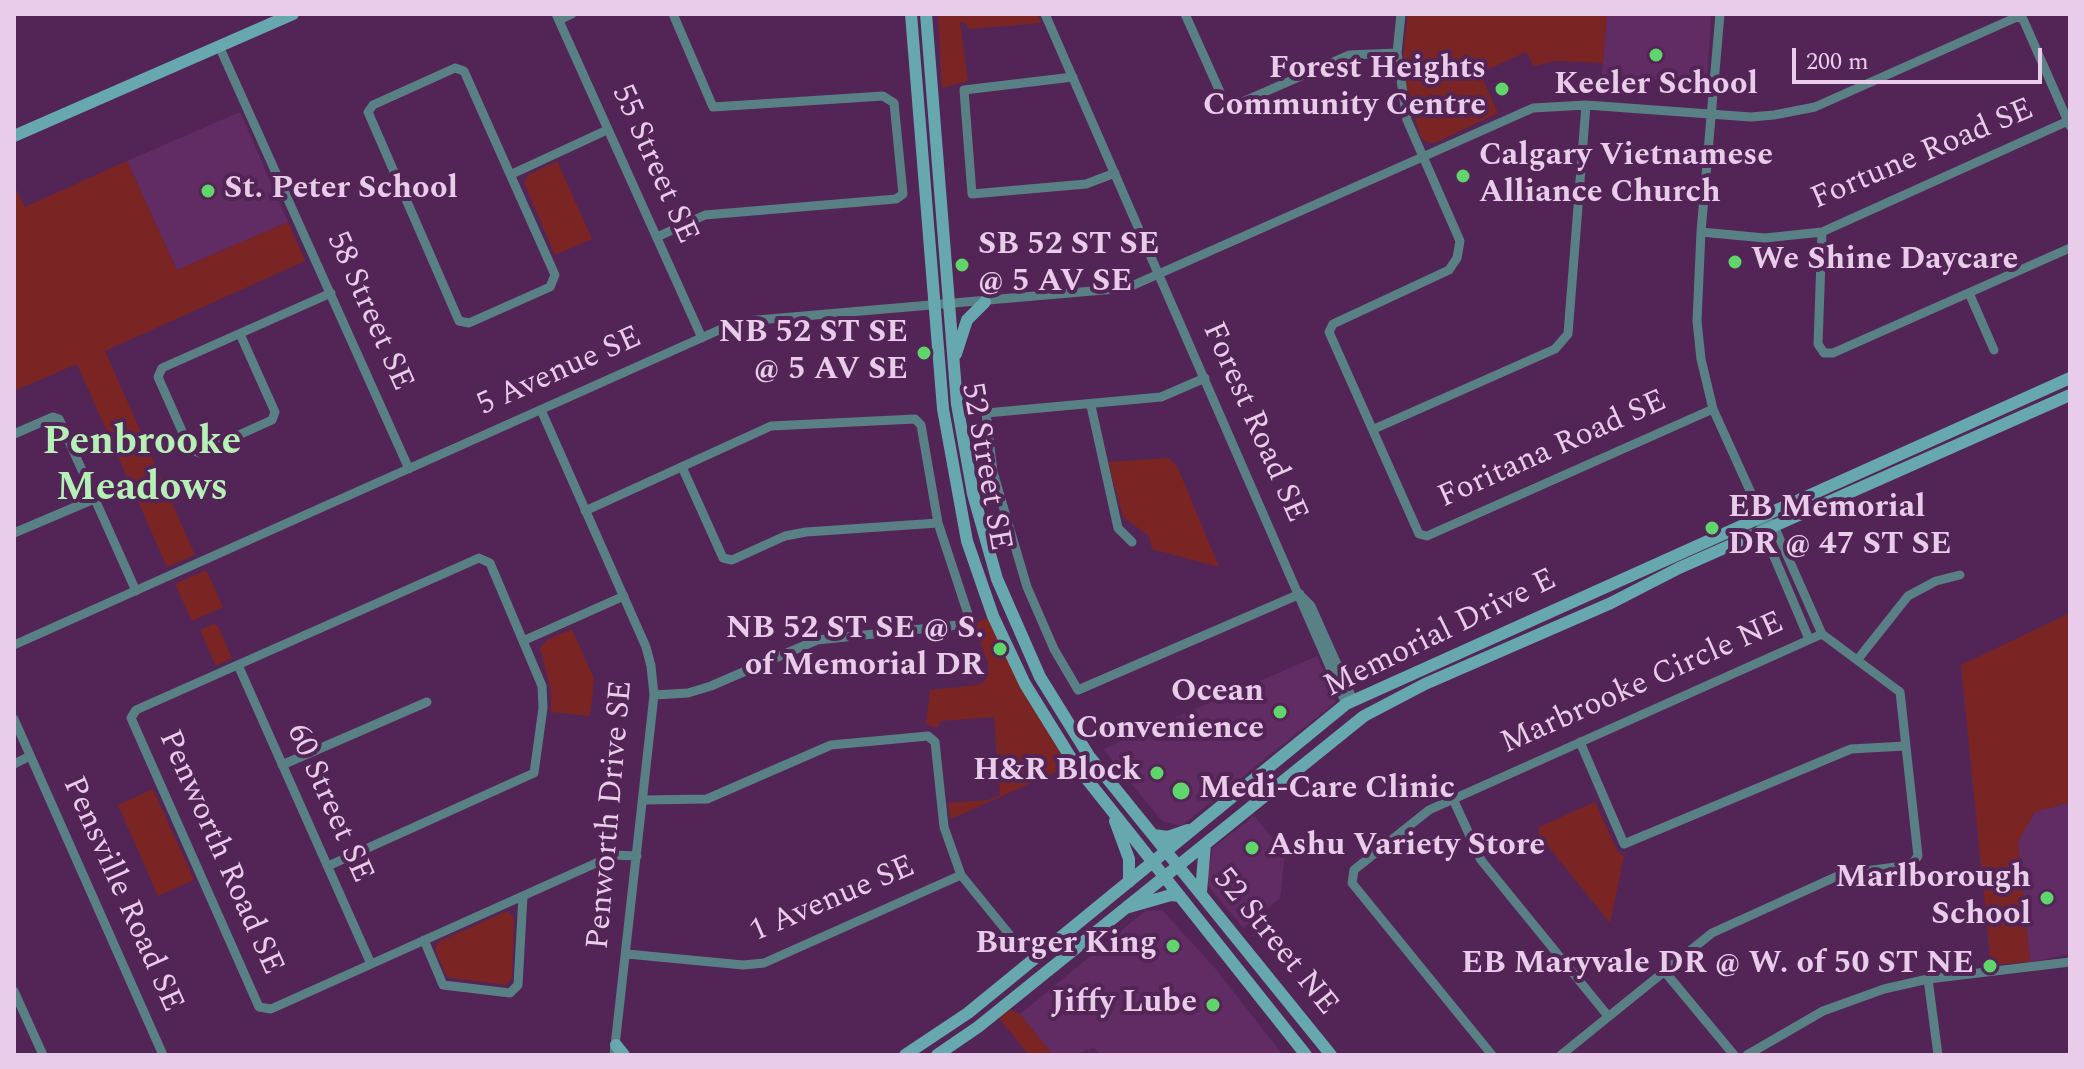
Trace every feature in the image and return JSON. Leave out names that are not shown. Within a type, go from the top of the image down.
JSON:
[{"type":"main road","points":[[14,136],[293,14]]},
{"type":"main road","name":"52 Street SE","points":[[911,14],[950,457],[967,541],[1011,656],[1045,719],[1113,814],[1163,875]]},
{"type":"main road","name":"52 Street SE","points":[[926,14],[954,361],[973,494],[1010,610],[1061,713],[1089,756],[1176,864]]},
{"type":"main road","points":[[954,361],[967,320],[985,302]]},
{"type":"main road","name":"Memorial Drive E","points":[[905,1055],[968,1013],[1350,702],[2070,378]]},
{"type":"main road","name":"Memorial Drive E","points":[[937,1055],[978,1027],[1176,864],[1364,716],[1425,684],[2070,395]]},
{"type":"main road","points":[[1113,814],[1129,859],[1129,882]]},
{"type":"main road","points":[[1153,835],[1172,836],[1196,828]]},
{"type":"main road","points":[[1201,892],[1205,844]]},
{"type":"main road","name":"52 Street NE","points":[[1176,864],[1331,1055]]},
{"type":"main road","name":"52 Street NE","points":[[1163,875],[1306,1055]]},
{"type":"main road","points":[[1122,909],[1171,895],[1180,896]]},
{"type":"street","points":[[558,17],[572,14]]},
{"type":"street","points":[[657,237],[705,215],[896,199],[903,194],[894,103],[883,96],[713,107],[673,14]]},
{"type":"street","name":"Forest Road SE","points":[[1045,14],[1300,594],[1311,606],[1350,702]]},
{"type":"street","points":[[1185,14],[1225,103],[1233,106],[1349,55],[1397,53]]},
{"type":"street","name":"Foritana Road SE","points":[[1401,14],[1397,53],[1407,120],[1460,241],[1457,258],[1449,270],[1333,324],[1329,332],[1419,534],[1427,536],[1713,409]]},
{"type":"street","points":[[1720,14],[1701,232],[1697,321],[1713,409],[1761,515],[1774,526],[1822,634]]},
{"type":"street","name":"55 Street SE","points":[[558,17],[702,338]]},
{"type":"street","name":"5 Avenue SE","points":[[14,645],[746,321],[1127,288],[1533,108],[1586,105],[1751,117],[1815,107],[2017,17],[2023,19],[2069,124]]},
{"type":"street","name":"58 Street SE","points":[[219,46],[409,469]]},
{"type":"street","points":[[455,68],[464,71],[512,174],[555,275],[550,287],[469,323],[459,321],[368,112],[373,105],[455,68]]},
{"type":"street","points":[[1073,77],[964,90],[972,194],[1086,184],[1115,173]]},
{"type":"street","points":[[1374,429],[1555,349],[1568,334],[1586,105]]},
{"type":"street","name":"Fortune Road SE","points":[[1701,232],[1765,238],[1822,232],[2069,124]]},
{"type":"street","points":[[512,174],[607,130]]},
{"type":"street","points":[[1822,232],[1818,344],[1824,353],[1833,353],[2070,248]]},
{"type":"street","points":[[240,334],[275,412],[272,420],[199,453],[190,449],[158,377],[162,368],[331,293]]},
{"type":"street","points":[[1969,293],[1994,350]]},
{"type":"street","points":[[1205,378],[1161,397],[1091,406],[986,413],[993,472],[1027,587],[1054,649],[1078,690],[1300,594]]},
{"type":"street","points":[[1091,406],[1118,528],[1132,542]]},
{"type":"street","name":"Penworth Drive SE","points":[[541,410],[646,647],[654,695],[618,1052]]},
{"type":"street","points":[[14,434],[53,417],[59,419],[136,591]]},
{"type":"street","points":[[585,511],[771,426],[915,419],[921,425],[938,523],[970,620],[965,627],[817,640],[711,686],[688,693],[654,695]]},
{"type":"street","points":[[682,467],[723,558],[732,560],[785,536],[806,532],[938,523]]},
{"type":"street","points":[[14,533],[94,499]]},
{"type":"street","points":[[1761,515],[1760,533],[1809,639]]},
{"type":"street","points":[[238,665],[479,558],[490,563],[525,640],[542,686],[543,708],[534,773],[328,866]]},
{"type":"street","points":[[1858,659],[1892,612],[1908,596],[1936,581],[1960,575]]},
{"type":"street","points":[[525,640],[624,596]]},
{"type":"street","name":"Marbrooke Circle NE","points":[[1492,1055],[1352,883],[1354,870],[1429,810],[1822,634],[1900,692],[1918,856],[1911,865],[1842,874],[1712,933],[1561,1055]]},
{"type":"street","name":"60 Street SE","points":[[238,665],[371,964]]},
{"type":"street","name":"Penworth Road SE","points":[[238,665],[136,710],[131,718],[259,1007],[271,1009],[614,855],[637,856]]},
{"type":"street","points":[[282,765],[427,702]]},
{"type":"street","name":"Pensville Road SE","points":[[14,719],[163,1055]]},
{"type":"street","points":[[643,800],[707,799],[831,745],[928,736],[935,742],[942,818],[961,875],[1009,934]]},
{"type":"street","points":[[1580,742],[1624,844],[1851,749],[1905,746]]},
{"type":"street","name":"Pensville Road SE","points":[[14,764],[30,756]]},
{"type":"street","points":[[1453,799],[1481,860],[1608,1016]]},
{"type":"street","name":"1 Avenue SE","points":[[627,954],[743,965],[764,963],[961,875]]},
{"type":"street","points":[[424,940],[443,985],[510,993],[518,985],[523,896]]},
{"type":"street","points":[[1747,1055],[1823,1011],[1884,989],[1928,979],[2070,962]]},
{"type":"street","points":[[1665,972],[1734,1055]]},
{"type":"street","points":[[1928,979],[1938,1055]]},
{"type":"street","points":[[14,991],[43,1055]]},
{"type":"shaded area","points":[[938,14],[1037,14],[1041,23],[969,29],[964,22],[960,22],[968,81],[942,88]]},
{"type":"shaded area","points":[[1408,14],[1607,14],[1603,63],[1554,61],[1534,66],[1526,52],[1480,73],[1498,113],[1435,143],[1427,142],[1421,138],[1407,94],[1403,57]]},
{"type":"shaded area","name":"Keeler School","points":[[1607,14],[1711,14],[1707,84],[1602,74]]},
{"type":"shaded area","name":"St. Peter School","points":[[240,112],[288,222],[177,270],[127,161]]},
{"type":"shaded area","points":[[127,161],[177,270],[288,222],[305,261],[105,351],[195,555],[167,567],[77,364],[14,391],[14,185],[25,207]]},
{"type":"shaded area","points":[[557,161],[592,239],[555,255],[524,183],[528,175]]},
{"type":"shaded area","points":[[1168,458],[1177,466],[1219,567],[1152,549],[1149,536],[1123,517],[1108,462]]},
{"type":"shaded area","points":[[206,570],[223,607],[192,621],[175,584]]},
{"type":"shaded area","points":[[2070,613],[2070,802],[2035,812],[2018,842],[2030,962],[1991,965],[1961,665]]},
{"type":"shaded area","points":[[988,617],[1026,697],[1069,766],[951,819],[948,803],[988,800],[1000,795],[994,717],[941,721],[937,728],[926,724],[930,690],[978,685],[986,680],[989,666],[975,628],[978,622]]},
{"type":"shaded area","points":[[213,624],[218,626],[232,658],[216,666],[200,630]]},
{"type":"shaded area","points":[[572,629],[594,679],[590,716],[551,712],[551,690],[540,648],[547,640]]},
{"type":"shaded area","points":[[1317,656],[1336,702],[1181,826],[1162,821],[1103,749]]},
{"type":"shaded area","points":[[153,789],[194,880],[158,896],[118,805]]},
{"type":"shaded area","points":[[1595,802],[1618,852],[1624,856],[1610,923],[1539,835],[1539,827]]},
{"type":"shaded area","name":"Marlborough School","points":[[2070,802],[2070,954],[2030,962],[2018,842],[2035,812]]},
{"type":"shaded area","points":[[1254,816],[1285,853],[1280,898],[1243,928],[1206,883],[1213,848]]},
{"type":"shaded area","points":[[1162,910],[1214,967],[1283,1055],[1100,1055],[1094,1048],[1074,1055],[1053,1055],[1020,1014],[1145,911]]},
{"type":"shaded area","points":[[507,911],[514,918],[512,978],[506,985],[451,978],[445,974],[435,948],[440,941]]},
{"type":"shaded area","points":[[1009,1009],[1020,1014],[1053,1055],[1029,1055],[999,1018]]},
{"type":"place","name":"Keeler School","points":[[1656,55]]},
{"type":"place","name":"Forest Heights Community Centre","points":[[1502,89]]},
{"type":"place","name":"Calgary Vietnamese Alliance Church","points":[[1463,176]]},
{"type":"place","name":"St. Peter School","points":[[208,191]]},
{"type":"place","name":"We Shine Daycare","points":[[1735,262]]},
{"type":"place","name":"SB 52 ST SE @ 5 AV SE","points":[[962,265]]},
{"type":"place","name":"NB 52 ST SE @ 5 AV SE","points":[[924,353]]},
{"type":"place","name":"EB Memorial DR @ 47 ST SE","points":[[1712,528]]},
{"type":"place","name":"NB 52 ST SE @ S. of Memorial DR","points":[[1000,649]]},
{"type":"place","name":"Ocean Convenience","points":[[1280,712]]},
{"type":"place","name":"H&R Block","points":[[1157,773]]},
{"type":"place","name":"Medi-Care Clinic","points":[[1181,791]]},
{"type":"place","name":"Ashu Variety Store","points":[[1252,848]]},
{"type":"place","name":"Marlborough School","points":[[2047,898]]},
{"type":"place","name":"Burger King","points":[[1173,946]]},
{"type":"place","name":"EB Maryvale DR @ W. of 50 ST NE","points":[[1990,966]]},
{"type":"place","name":"Jiffy Lube","points":[[1213,1005]]},
{"type":"district","name":"Penbrooke Meadows","points":[[142,468]]}]
